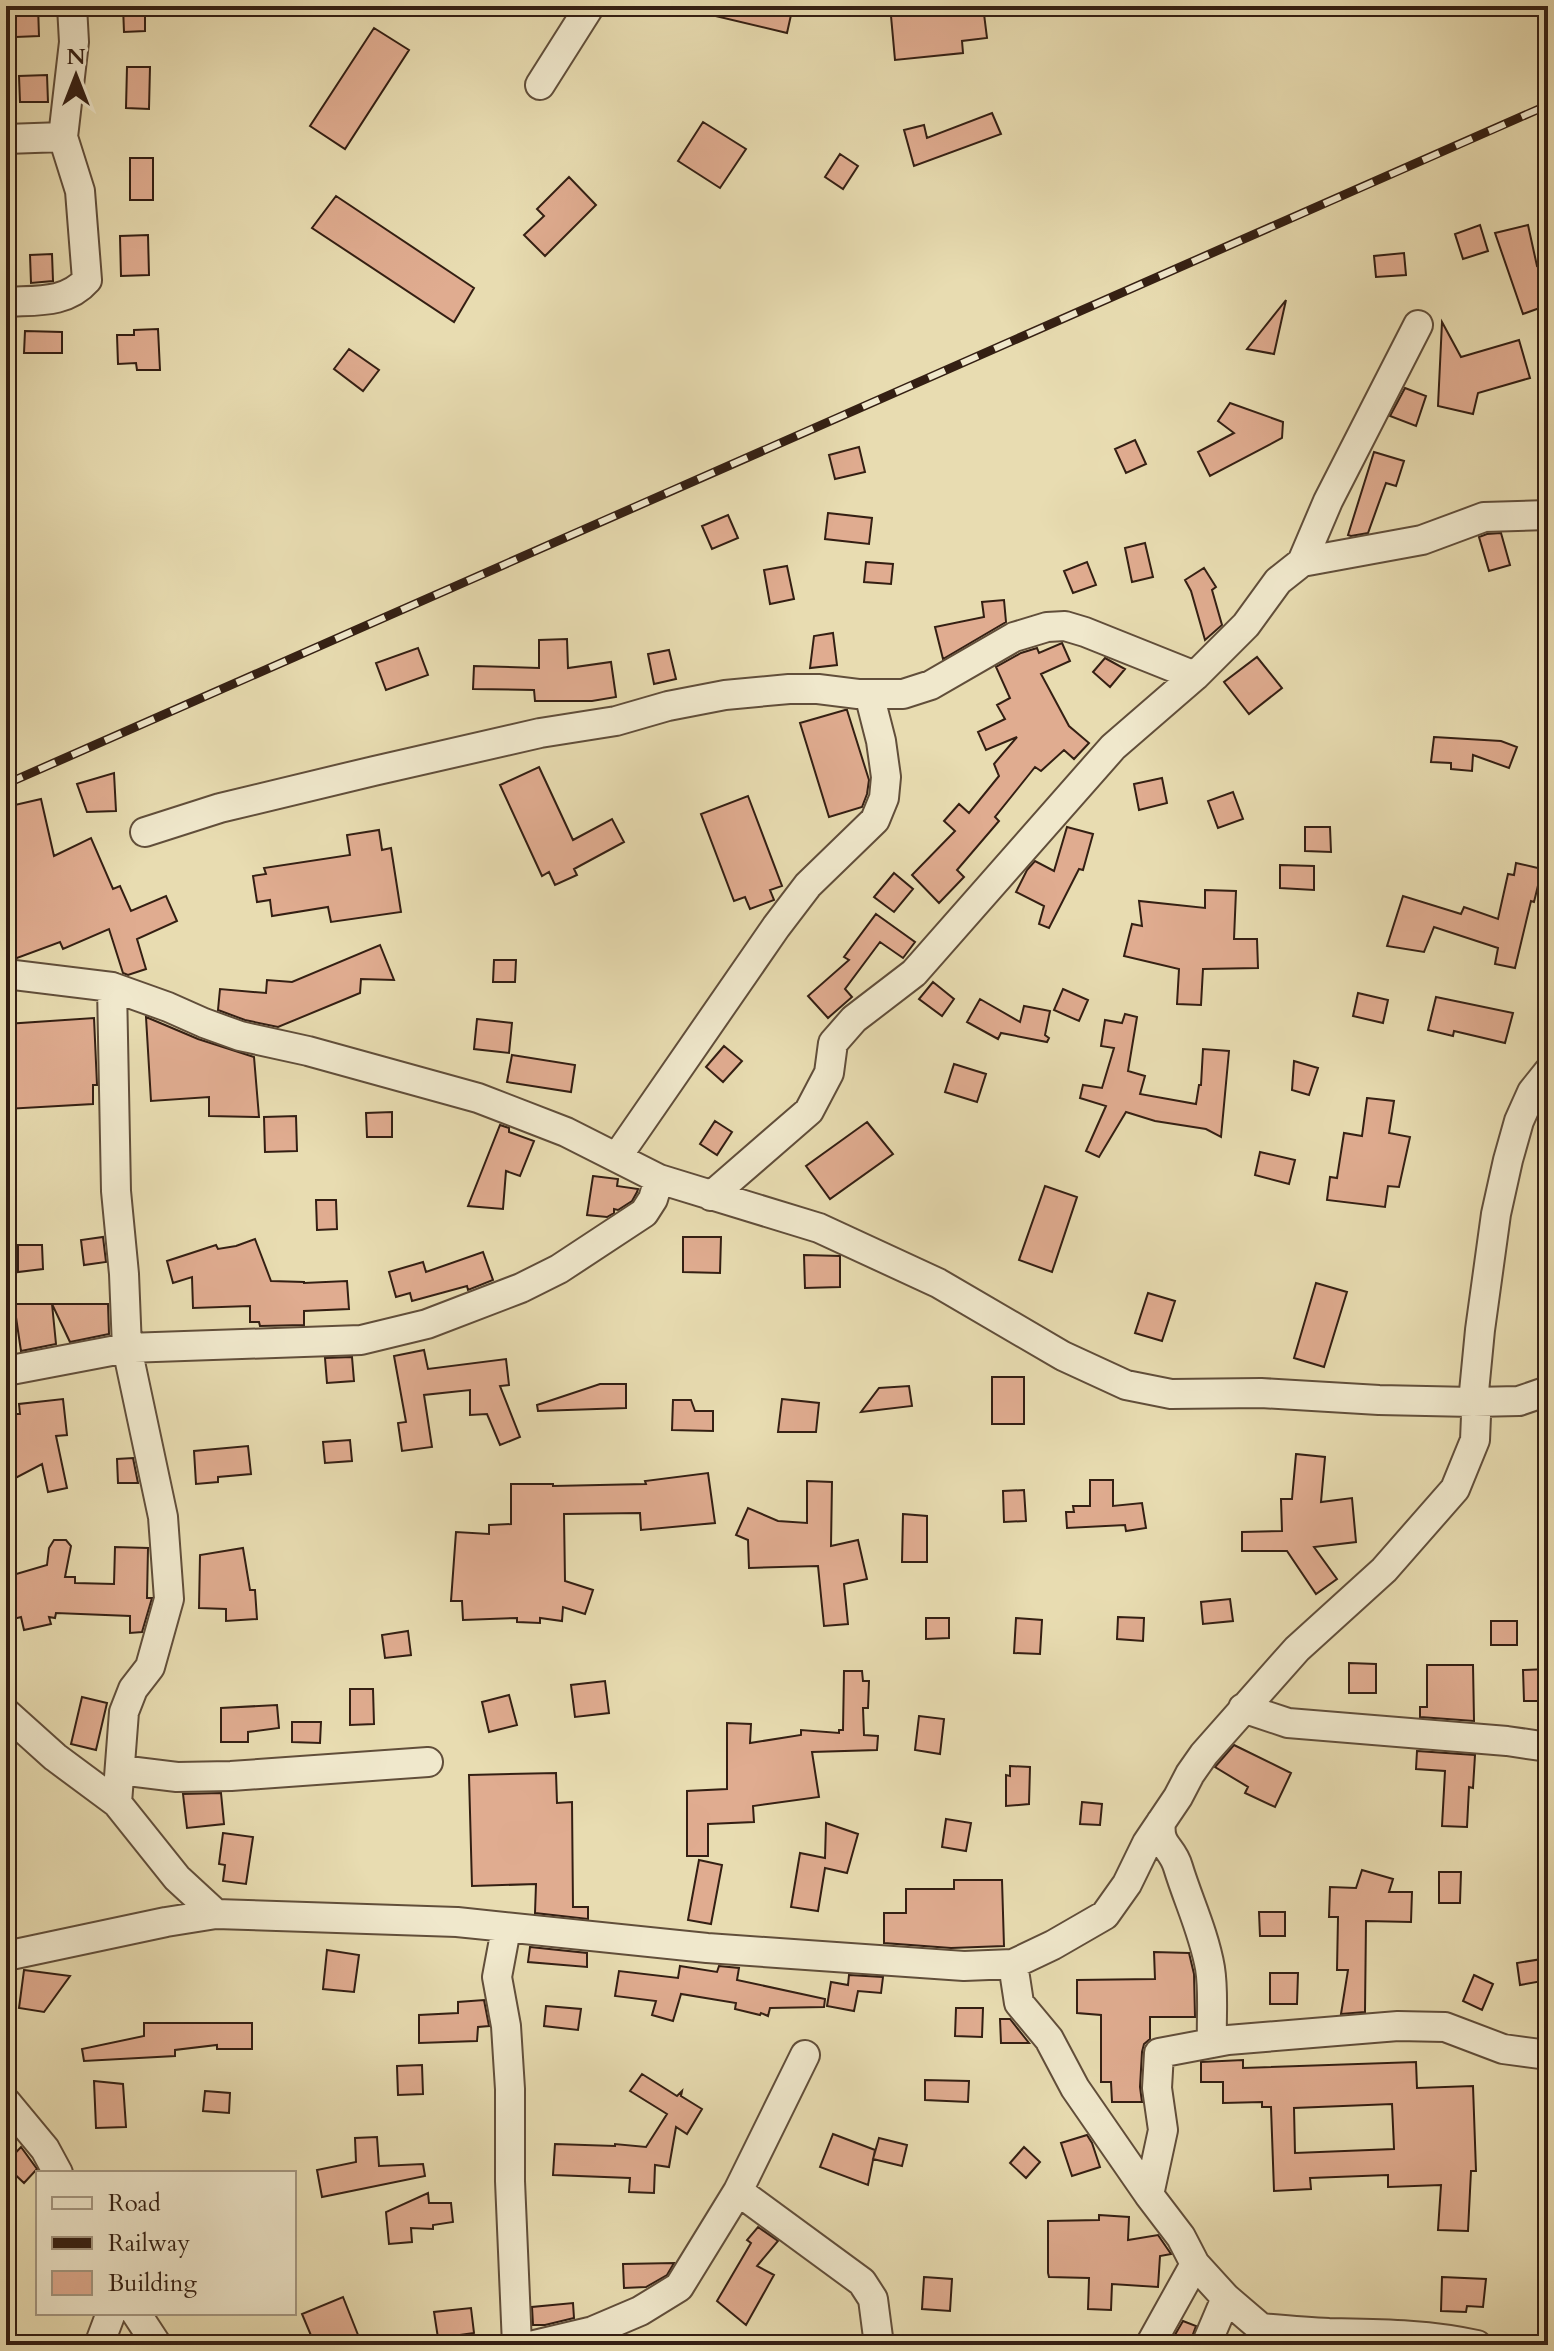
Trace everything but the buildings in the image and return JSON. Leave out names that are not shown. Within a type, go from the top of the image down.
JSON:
[{"type":"street","points":[[6,302],[59,298],[76,293],[87,280],[80,191],[63,137],[74,42],[72,6]]},
{"type":"street","points":[[540,85],[590,6]]},
{"type":"street","points":[[6,139],[63,137]]},
{"type":"street","points":[[1302,562],[1328,501],[1418,325]]},
{"type":"street","points":[[711,1196],[809,1111],[829,1073],[833,1043],[854,1019],[914,973],[1104,756],[1195,676],[1246,625],[1278,581],[1302,562],[1422,540],[1484,517],[1548,515]]},
{"type":"street","points":[[145,832],[220,808],[358,774],[540,733],[616,721],[711,698],[789,689],[903,694],[931,685],[1014,637],[1047,627],[1065,626],[1085,632],[1195,676]]},
{"type":"street","points":[[617,1157],[808,885],[875,820],[884,798],[886,777],[869,694]]},
{"type":"street","points":[[6,974],[112,987],[240,1036],[308,1051],[478,1098],[566,1132],[659,1179],[819,1228],[938,1283],[1063,1356],[1126,1385],[1171,1394],[1261,1393],[1473,1402],[1519,1401],[1548,1391]]},
{"type":"street","points":[[112,987],[116,1191],[127,1348],[163,1517],[169,1599],[150,1667],[133,1689],[124,1712],[117,1803]]},
{"type":"street","points":[[6,1956],[216,1914],[457,1922],[880,1962],[964,1966],[1013,1964],[1053,1945],[1105,1915],[1127,1884],[1147,1843],[1204,1754],[1297,1649],[1384,1570],[1455,1489],[1475,1440],[1473,1402],[1480,1330],[1496,1214],[1508,1160],[1519,1121],[1532,1092],[1548,1072]]},
{"type":"street","points":[[6,1371],[127,1348],[361,1340],[427,1324],[521,1288],[559,1269],[644,1213],[653,1199],[659,1179]]},
{"type":"street","points":[[1243,1708],[1288,1723],[1548,1747]]},
{"type":"street","points":[[6,1713],[55,1757],[117,1803],[177,1878],[216,1914]]},
{"type":"street","points":[[120,1770],[177,1777],[231,1776],[428,1762]]},
{"type":"street","points":[[1161,1822],[1160,1835],[1177,1863],[1205,1944],[1213,1990],[1212,2043]]},
{"type":"street","points":[[506,1929],[497,1977],[506,2026],[509,2073],[517,2345]]},
{"type":"street","points":[[1013,1964],[1019,2003],[1049,2039],[1075,2088],[1181,2237],[1195,2264],[1267,2336],[1388,2332],[1453,2339],[1477,2345]]},
{"type":"street","points":[[1149,2195],[1163,2130],[1157,2088],[1159,2053],[1212,2043],[1398,2026],[1445,2027],[1503,2049],[1548,2055]]},
{"type":"street","points":[[534,2345],[593,2331],[640,2311],[679,2287],[738,2191],[805,2055]]},
{"type":"street","points":[[6,2102],[45,2149],[57,2171]]},
{"type":"street","points":[[738,2191],[862,2282],[873,2299],[879,2345]]},
{"type":"street","points":[[1150,2345],[1195,2264]]},
{"type":"street","points":[[1206,2345],[1226,2298]]},
{"type":"street","points":[[99,2345],[110,2315]]},
{"type":"street","points":[[137,2315],[157,2345]]},
{"type":"railway","points":[[6,784],[1548,105]]}]
